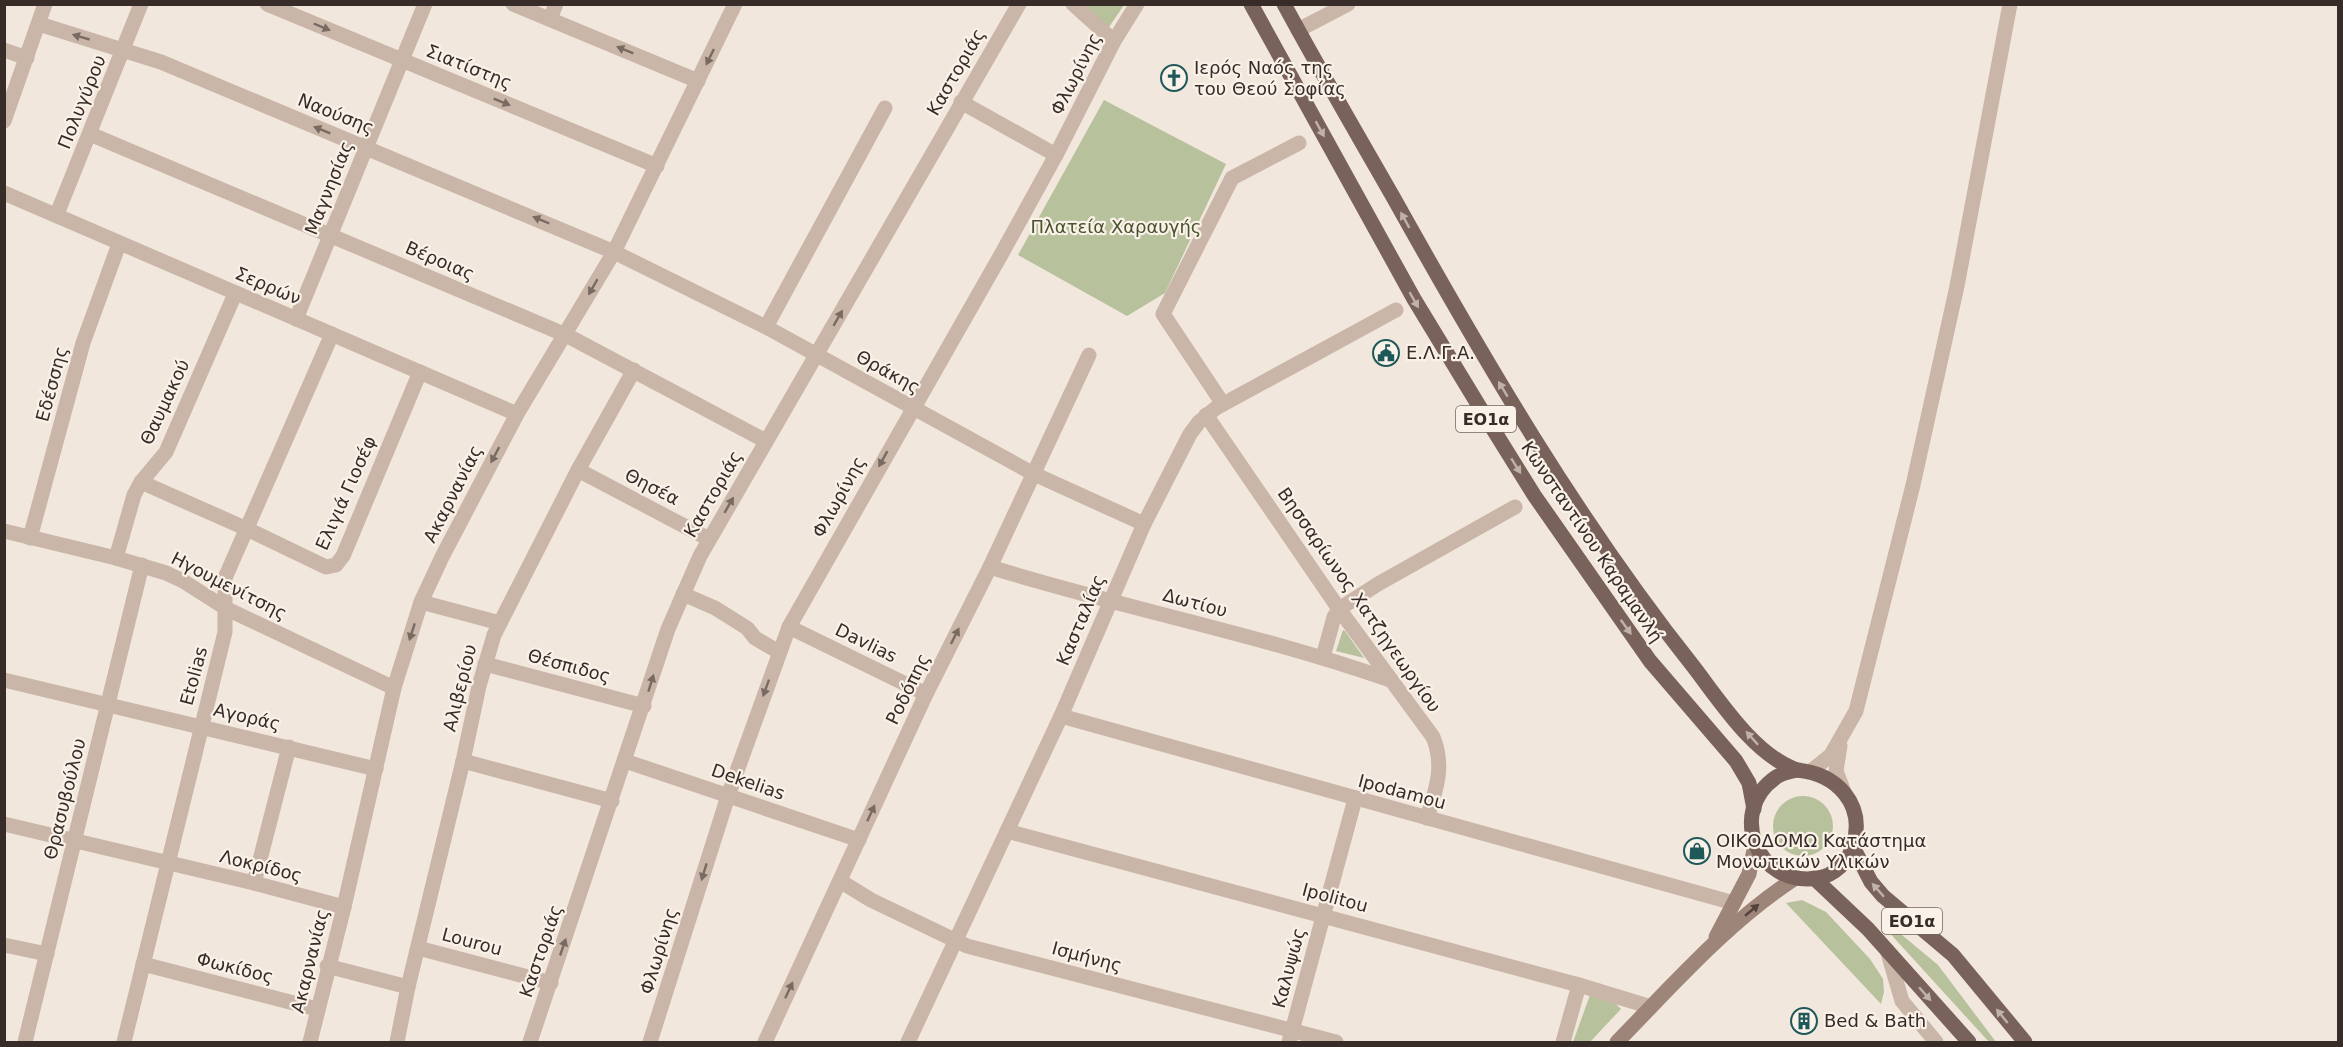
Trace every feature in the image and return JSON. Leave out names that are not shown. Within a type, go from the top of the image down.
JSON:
[{"type":"main road","name":"Κωνσταντίνου Καραμανλή","points":[[1251,4],[1414,299],[1461,379],[1534,495],[1608,603],[1650,661],[1736,761],[1749,783],[1754,808]]},
{"type":"main road","name":"Κωνσταντίνου Καραμανλή","points":[[1284,4],[1440,284],[1558,476],[1674,642],[1716,695],[1757,744],[1780,763],[1803,771]]},
{"type":"main road","points":[[1754,808],[1760,795],[1775,778],[1803,771]]},
{"type":"main road","name":"ΕΟ1α","points":[[1803,771],[1827,779],[1844,792]]},
{"type":"main road","points":[[1755,845],[1769,866],[1794,879],[1815,878],[1831,873],[1844,862],[1856,833],[1856,818],[1852,805],[1844,792]]},
{"type":"main road","name":"ΕΟ1α","points":[[1754,808],[1752,827],[1755,845]]},
{"type":"main road","points":[[1712,945],[1749,874],[1755,845]]},
{"type":"main road","name":"ΕΟ1α","points":[[1852,847],[1871,882],[1883,896],[1953,955],[2025,1042]]},
{"type":"main road","name":"ΕΟ1α","points":[[1815,878],[1869,929],[1969,1042]]},
{"type":"main road","points":[[1617,1042],[1712,945],[1764,900],[1794,879]]},
{"type":"street","points":[[4,121],[45,4]]},
{"type":"street","name":"Πολυγύρου","points":[[57,214],[141,4]]},
{"type":"street","name":"Σιατίστης","points":[[267,4],[657,166]]},
{"type":"street","name":"Μαγνησίας","points":[[296,319],[425,4]]},
{"type":"street","points":[[513,4],[698,81]]},
{"type":"street","points":[[550,19],[556,4]]},
{"type":"street","name":"Ακαρνανίας","points":[[310,1042],[327,966],[344,907],[394,688],[421,602],[442,557],[518,414],[614,252],[735,4]]},
{"type":"street","name":"Καστοριάς","points":[[530,1042],[668,629],[682,594],[709,539],[1019,4]]},
{"type":"street","points":[[1073,4],[1114,42]]},
{"type":"street","name":"Φλωρίνης","points":[[650,1042],[728,796],[789,627],[1056,155],[1114,42],[1137,4]]},
{"type":"street","points":[[1298,30],[1348,4]]},
{"type":"street","points":[[1803,771],[1831,755],[1856,711],[1913,485],[1958,286],[2010,4]]},
{"type":"street","name":"Ναούσης","points":[[39,24],[161,62],[614,252]]},
{"type":"street","points":[[4,50],[27,58]]},
{"type":"street","points":[[961,102],[1056,155]]},
{"type":"street","points":[[766,327],[885,108]]},
{"type":"street","name":"Βέροιας","points":[[90,135],[566,335],[766,441]]},
{"type":"street","points":[[1223,404],[1163,314],[1232,178],[1299,143]]},
{"type":"street","name":"Σερρών","points":[[4,193],[518,414]]},
{"type":"street","name":"Εδέσσης","points":[[30,538],[83,342],[119,244]]},
{"type":"street","name":"Θράκης","points":[[614,252],[766,327],[1032,473],[1144,524]]},
{"type":"street","name":"Θαυμακού","points":[[116,558],[134,495],[141,482],[166,452],[235,294]]},
{"type":"street","name":"Κασταλίας","points":[[908,1042],[1061,716],[1144,524],[1190,435],[1206,415],[1223,404],[1396,310]]},
{"type":"street","name":"Etolias","points":[[124,1042],[225,632],[225,578],[332,334]]},
{"type":"street","name":"Ροδόπης","points":[[765,1042],[926,694],[990,567],[1089,355]]},
{"type":"street","name":"Αλιβερίου","points":[[397,1042],[485,664],[500,623],[578,470],[634,370]]},
{"type":"street","name":"Ελιγιά Γιοσέφ","points":[[141,482],[326,567],[336,565],[343,556],[420,372]]},
{"type":"street","name":"Βησσαρίωνος Χατζηγεωργίου","points":[[1206,415],[1390,680],[1433,737],[1438,748],[1440,773],[1427,819]]},
{"type":"street","name":"Θησέα","points":[[578,470],[709,539]]},
{"type":"street","points":[[1323,657],[1334,617],[1340,609],[1378,584],[1515,507]]},
{"type":"street","name":"Ηγουμενίτσης","points":[[4,531],[142,565],[183,581],[226,609],[394,688]]},
{"type":"street","name":"Θρασυβούλου","points":[[25,1042],[142,565]]},
{"type":"street","name":"Δωτίου","points":[[990,567],[1048,585],[1323,657],[1390,680]]},
{"type":"street","points":[[682,594],[715,608],[747,628],[755,638],[779,652]]},
{"type":"street","points":[[421,602],[500,623]]},
{"type":"street","name":"Davlias","points":[[789,627],[926,694]]},
{"type":"street","name":"Θέσπιδος","points":[[485,664],[644,706]]},
{"type":"street","name":"Αγοράς","points":[[4,680],[376,769]]},
{"type":"street","name":"Ipodamou","points":[[1061,716],[1734,903]]},
{"type":"street","points":[[1842,737],[1836,771],[1844,792]]},
{"type":"street","points":[[254,883],[289,747]]},
{"type":"street","points":[[463,761],[612,801]]},
{"type":"street","name":"Dekelias","points":[[625,762],[858,840]]},
{"type":"street","name":"Καλυψώς","points":[[1291,1037],[1355,799]]},
{"type":"street","name":"Λοκρίδος","points":[[4,824],[254,883],[344,907]]},
{"type":"street","name":"Ipolitou","points":[[1007,831],[1323,915],[1651,1007]]},
{"type":"street","name":"Ισμήνης","points":[[840,881],[871,900],[954,942],[1291,1037],[1336,1042]]},
{"type":"street","points":[[4,945],[47,954]]},
{"type":"street","name":"Lourou","points":[[418,948],[551,983]]},
{"type":"street","points":[[1887,950],[1902,1001],[1936,1042]]},
{"type":"street","name":"Φωκίδος","points":[[143,964],[317,1009]]},
{"type":"street","points":[[327,966],[408,987]]},
{"type":"street","points":[[1563,1042],[1579,985]]},
{"type":"green space","points":[[1081,5],[1124,5],[1109,27]]},
{"type":"green space","name":"Πλατεία Χαραυγής","points":[[1104,100],[1226,164],[1165,293],[1127,316],[1018,255]]},
{"type":"green space","points":[[1343,630],[1345,631],[1364,658],[1336,651]]},
{"type":"green space","points":[[1803,796],[1824,805],[1833,826],[1824,847],[1803,856],[1782,847],[1773,826],[1782,805]]},
{"type":"green space","points":[[1802,900],[1826,912],[1870,959],[1883,979],[1884,992],[1881,1004],[1786,903]]},
{"type":"green space","points":[[1890,925],[1938,965],[1996,1042],[1989,1042],[1886,929]]},
{"type":"green space","points":[[1590,995],[1615,1003],[1621,1009],[1590,1042],[1573,1042]]},
{"type":"place","name":"Ιερός Ναός της του Θεού Σοφίας","points":[[1174,78]]},
{"type":"place","name":"Ε.Λ.Γ.Α.","points":[[1386,353]]},
{"type":"place","name":"ΟΙΚΟΔΟΜΩ Κατάστημα Μονωτικών Υλικών","points":[[1697,851]]},
{"type":"place","name":"Bed & Bath","points":[[1804,1021]]}]
